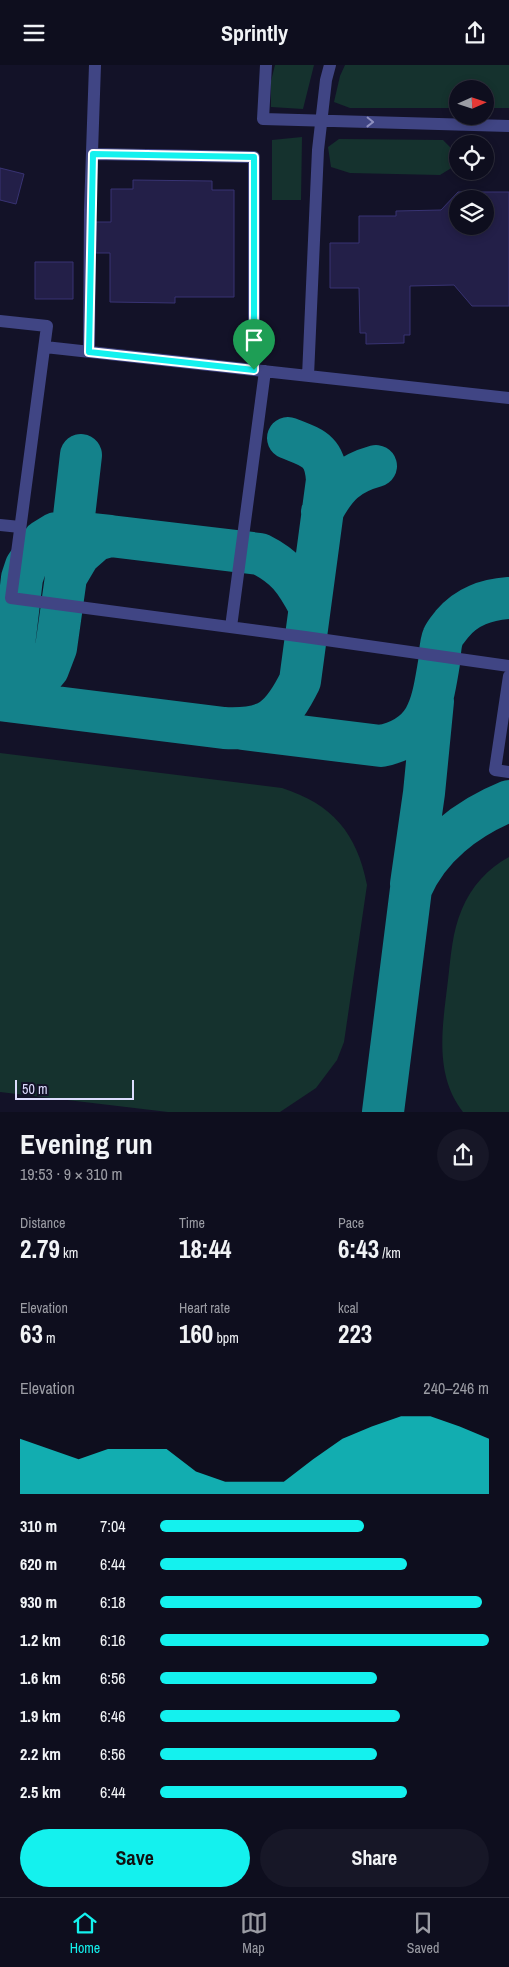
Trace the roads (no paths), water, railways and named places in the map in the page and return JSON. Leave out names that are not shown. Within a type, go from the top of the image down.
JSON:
[{"type":"street","points":[[89,352],[95,65]]},
{"type":"street","points":[[266,65],[263,119],[509,126]]},
{"type":"street","points":[[308,376],[321,121],[326,79],[330,65]]},
{"type":"street","points":[[93,154],[254,157],[260,371],[231,627]]},
{"type":"street","points":[[0,321],[47,325],[12,598],[509,666]]},
{"type":"street","points":[[45,347],[509,398]]},
{"type":"street","points":[[0,525],[20,527]]},
{"type":"street","points":[[509,676],[495,770],[509,772]]}]
